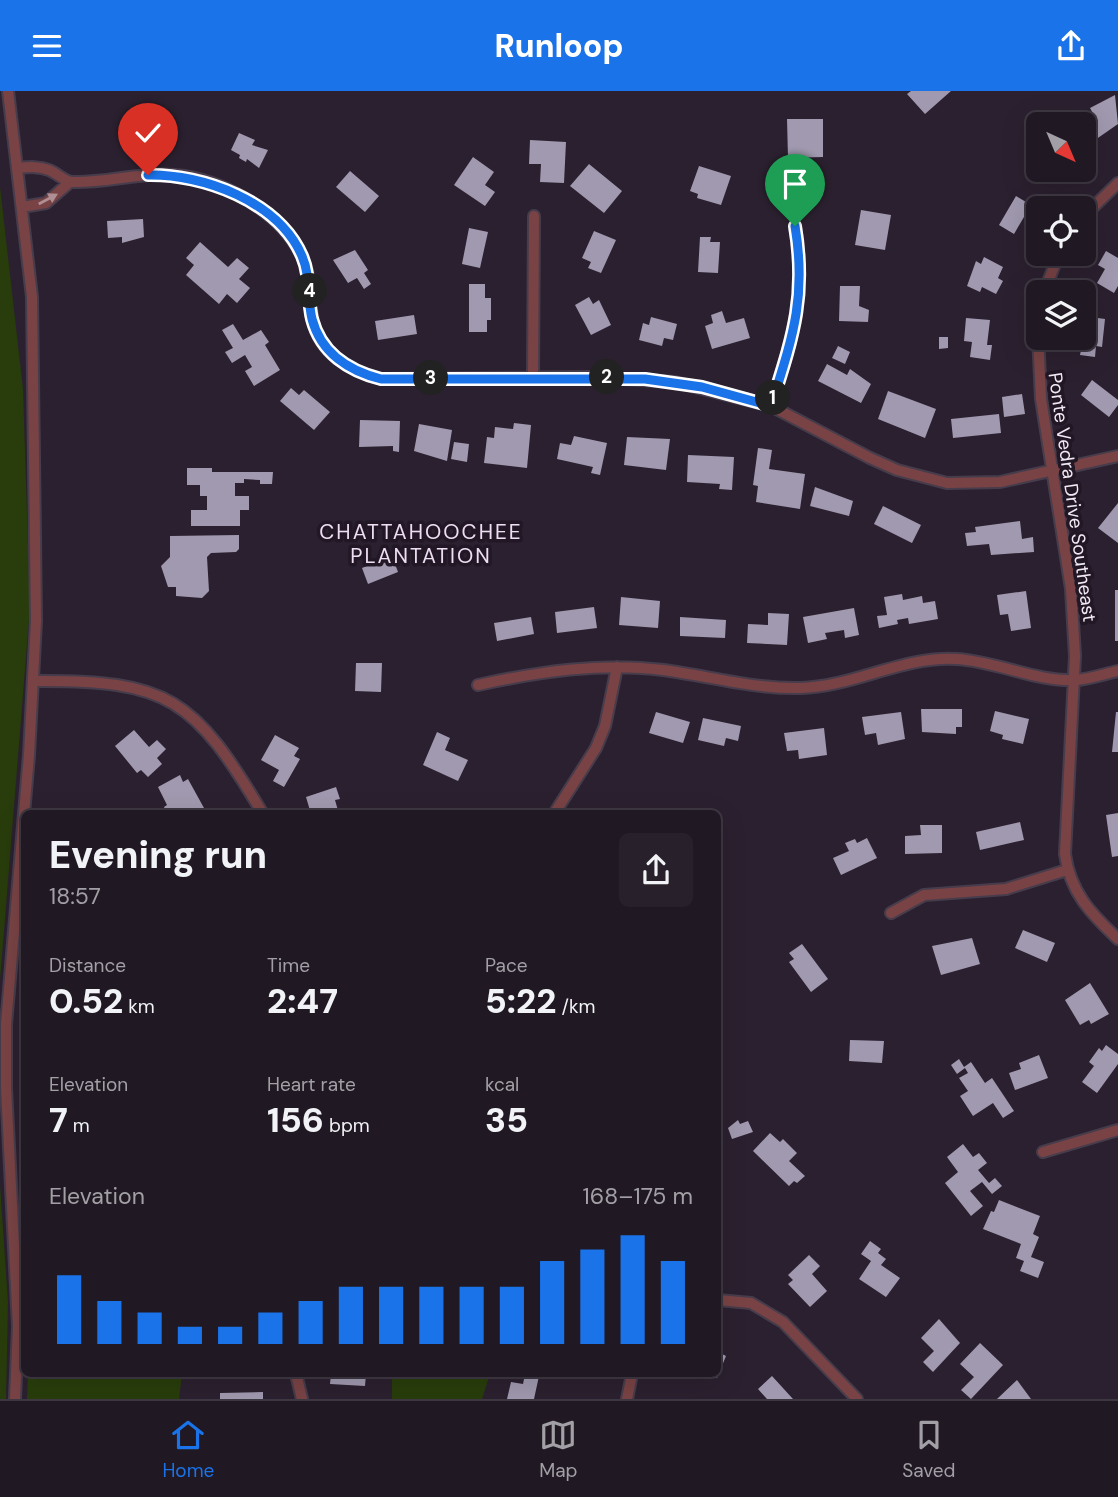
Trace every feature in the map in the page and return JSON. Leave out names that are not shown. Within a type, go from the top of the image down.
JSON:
[{"type":"street","points":[[8,91],[22,207],[34,350],[34,681],[24,810]]},
{"type":"street","points":[[18,168],[42,168],[70,182],[167,175],[202,180],[239,196],[267,215],[297,246],[307,268],[312,319],[332,354],[353,370],[381,379],[533,377],[676,382],[771,406],[870,458],[923,478],[971,485],[1000,482],[1118,456]]},
{"type":"street","points":[[22,207],[46,202],[70,182]]},
{"type":"street","points":[[1096,204],[1118,183]]},
{"type":"street","points":[[533,377],[534,216]]},
{"type":"street","points":[[771,406],[789,348],[800,299],[801,277],[795,226]]},
{"type":"street","name":"Ponte Vedra Drive Southeast","points":[[1039,350],[1041,399],[1071,589],[1076,680],[1065,854],[1067,870],[1088,911],[1118,939]]},
{"type":"street","points":[[478,685],[570,670],[617,667],[661,670],[766,688],[800,688],[835,685],[928,660],[956,659],[1039,677],[1076,680],[1118,671]]},
{"type":"street","points":[[557,810],[596,748],[605,726],[617,667]]},
{"type":"street","points":[[34,681],[110,682],[134,686],[170,700],[191,715],[215,741],[260,810]]},
{"type":"street","points":[[15,1399],[18,1326],[6,1087],[6,1025],[21,841]]},
{"type":"street","points":[[891,913],[924,895],[1006,888],[1067,870]]},
{"type":"street","points":[[1043,1152],[1118,1130]]},
{"type":"street","points":[[723,1301],[751,1303],[783,1322],[858,1399]]},
{"type":"street","points":[[297,1377],[302,1399]]},
{"type":"street","points":[[627,1399],[631,1377]]},
{"type":"green space","points":[[0,187],[23,389],[30,607],[0,980]]},
{"type":"green space","points":[[0,1185],[8,1303],[6,1399],[0,1399]]},
{"type":"green space","points":[[28,1377],[182,1377],[179,1399],[27,1399]]},
{"type":"green space","points":[[392,1377],[489,1377],[482,1399],[392,1399]]},
{"type":"building","points":[[911,91],[951,91],[925,114],[907,94]]},
{"type":"building","points":[[1115,95],[1118,124],[1096,139],[1096,112],[1092,112],[1090,108]]},
{"type":"building","points":[[155,114],[169,118],[168,139],[133,136],[134,119],[148,119],[155,117]]},
{"type":"building","points":[[787,119],[823,119],[823,157],[788,158]]},
{"type":"building","points":[[239,133],[255,140],[252,145],[268,150],[259,168],[247,159],[246,162],[239,158],[240,155],[231,150]]},
{"type":"building","points":[[530,140],[566,142],[564,183],[540,182],[541,164],[529,164]]},
{"type":"building","points":[[473,157],[494,172],[485,185],[495,192],[485,206],[454,185]]},
{"type":"building","points":[[589,164],[622,191],[604,213],[570,186]]},
{"type":"building","points":[[699,166],[731,176],[721,205],[697,198],[698,194],[690,191]]},
{"type":"building","points":[[350,171],[379,196],[365,212],[336,187]]},
{"type":"building","points":[[1016,196],[1026,202],[1026,214],[1014,234],[999,225]]},
{"type":"building","points":[[861,210],[891,215],[885,250],[855,245]]},
{"type":"building","points":[[143,219],[144,237],[122,243],[122,237],[108,238],[107,221]]},
{"type":"building","points":[[469,228],[488,232],[480,268],[462,264]]},
{"type":"building","points":[[594,231],[616,240],[601,273],[588,268],[591,262],[582,258]]},
{"type":"building","points":[[700,237],[711,237],[710,242],[720,242],[718,273],[698,272]]},
{"type":"building","points":[[200,242],[228,267],[237,258],[249,268],[239,279],[250,288],[237,303],[227,294],[219,304],[186,275],[194,265],[186,258]]},
{"type":"building","points":[[355,250],[368,270],[364,273],[371,284],[364,289],[357,278],[348,283],[333,260]]},
{"type":"building","points":[[1106,251],[1118,258],[1118,286],[1114,293],[1097,283],[1105,269],[1098,265]]},
{"type":"building","points":[[984,257],[1003,267],[998,278],[1003,281],[996,294],[982,287],[980,292],[967,286],[976,261],[981,264]]},
{"type":"building","points":[[469,284],[485,284],[485,298],[491,298],[491,320],[487,320],[487,332],[469,332]]},
{"type":"building","points":[[840,286],[860,286],[859,306],[869,310],[868,322],[839,321]]},
{"type":"building","points":[[589,297],[593,304],[599,300],[611,325],[591,335],[575,305]]},
{"type":"building","points":[[722,311],[726,323],[744,318],[750,338],[712,349],[705,326],[713,323],[711,315]]},
{"type":"building","points":[[414,315],[417,334],[378,340],[375,321]]},
{"type":"building","points":[[651,317],[677,324],[673,340],[664,338],[662,346],[639,340],[643,323],[649,325]]},
{"type":"building","points":[[966,318],[990,320],[987,345],[992,345],[990,360],[970,357],[972,342],[964,341]]},
{"type":"building","points":[[1096,318],[1105,319],[1102,347],[1096,346]]},
{"type":"building","points":[[233,324],[243,340],[261,330],[269,342],[265,345],[280,370],[254,386],[245,371],[252,367],[245,355],[232,363],[225,352],[233,348],[222,330]]},
{"type":"building","points":[[939,337],[948,337],[948,348],[939,349]]},
{"type":"building","points":[[838,346],[850,352],[845,364],[832,358]]},
{"type":"building","points":[[1081,350],[1096,350],[1095,357],[1080,355]]},
{"type":"building","points":[[827,364],[847,375],[850,369],[871,384],[861,403],[818,381]]},
{"type":"building","points":[[1092,380],[1118,400],[1118,405],[1109,417],[1081,395]]},
{"type":"building","points":[[291,388],[299,395],[304,390],[330,412],[314,430],[280,401]]},
{"type":"building","points":[[888,391],[936,409],[925,438],[878,419]]},
{"type":"building","points":[[1022,394],[1025,414],[1004,417],[1002,397]]},
{"type":"building","points":[[999,414],[1001,433],[953,438],[951,419]]},
{"type":"building","points":[[360,420],[400,421],[399,452],[393,451],[393,446],[359,447]]},
{"type":"building","points":[[514,423],[531,425],[527,468],[484,463],[487,437],[494,438],[495,427],[513,429]]},
{"type":"building","points":[[419,424],[452,430],[447,461],[414,451]]},
{"type":"building","points":[[574,436],[607,443],[600,475],[591,473],[593,467],[557,459],[560,443],[571,445]]},
{"type":"building","points":[[627,437],[670,439],[666,470],[624,465]]},
{"type":"building","points":[[454,442],[469,444],[467,462],[451,459]]},
{"type":"building","points":[[758,448],[772,450],[769,469],[805,474],[800,509],[756,502],[758,486],[753,485]]},
{"type":"building","points":[[688,455],[734,457],[732,490],[719,489],[720,484],[687,482]]},
{"type":"building","points":[[187,468],[212,468],[212,472],[273,472],[272,484],[260,484],[260,480],[244,479],[244,483],[235,483],[235,496],[249,496],[249,510],[240,510],[240,526],[191,526],[191,510],[207,510],[207,496],[200,496],[200,485],[187,485]]},
{"type":"building","points":[[815,487],[853,501],[849,516],[810,506]]},
{"type":"building","points":[[1118,503],[1118,543],[1098,528]]},
{"type":"building","points":[[883,506],[921,525],[912,543],[874,524]]},
{"type":"building","points":[[1020,521],[1022,539],[1033,537],[1034,552],[991,555],[989,544],[967,546],[965,533],[976,532],[975,527]]},
{"type":"building","points":[[239,535],[239,549],[236,552],[211,553],[207,557],[209,591],[202,598],[176,596],[176,587],[168,587],[161,566],[170,557],[170,536]]},
{"type":"building","points":[[392,556],[398,572],[368,584],[362,568]]},
{"type":"building","points":[[1115,590],[1118,590],[1118,641],[1115,641]]},
{"type":"building","points":[[1026,591],[1031,628],[1011,631],[1008,614],[1000,615],[997,595]]},
{"type":"building","points":[[902,594],[903,600],[922,596],[923,603],[935,601],[938,619],[909,624],[908,618],[897,620],[898,624],[879,628],[877,616],[887,615],[884,597]]},
{"type":"building","points":[[621,597],[660,601],[658,628],[619,625]]},
{"type":"building","points":[[594,607],[597,628],[557,633],[555,612]]},
{"type":"building","points":[[854,608],[859,635],[845,638],[844,630],[825,633],[827,639],[808,643],[803,617]]},
{"type":"building","points":[[768,613],[789,614],[787,645],[747,643],[748,624],[768,625]]},
{"type":"building","points":[[531,617],[534,634],[497,641],[494,623]]},
{"type":"building","points":[[680,617],[726,620],[725,638],[680,636]]},
{"type":"building","points":[[356,663],[382,663],[381,692],[355,691]]},
{"type":"building","points":[[921,709],[962,709],[962,727],[956,727],[956,734],[922,732]]},
{"type":"building","points":[[995,711],[1029,719],[1023,744],[1002,739],[1003,735],[990,731]]},
{"type":"building","points":[[656,712],[690,722],[683,743],[649,733]]},
{"type":"building","points":[[901,712],[905,739],[878,745],[876,733],[865,735],[862,717]]},
{"type":"building","points":[[1116,712],[1118,752],[1112,752]]},
{"type":"building","points":[[703,718],[741,726],[738,741],[726,738],[724,746],[698,740]]},
{"type":"building","points":[[824,728],[827,755],[799,759],[798,750],[787,751],[784,733]]},
{"type":"building","points":[[134,730],[149,747],[157,740],[166,749],[157,758],[162,764],[148,777],[141,770],[137,773],[115,746]]},
{"type":"building","points":[[437,732],[450,738],[445,750],[468,760],[458,781],[423,765]]},
{"type":"building","points":[[275,735],[299,748],[294,756],[300,759],[284,787],[273,781],[279,770],[261,760]]},
{"type":"building","points":[[180,775],[183,782],[188,779],[204,808],[165,810],[164,807],[167,805],[158,787]]},
{"type":"building","points":[[336,787],[340,799],[335,800],[338,810],[310,810],[306,797]]},
{"type":"building","points":[[1118,813],[1118,856],[1112,857],[1106,815]]},
{"type":"building","points":[[1020,822],[1024,840],[980,850],[976,832]]},
{"type":"building","points":[[920,825],[942,825],[942,853],[905,854],[905,836],[921,835]]},
{"type":"building","points":[[867,838],[877,858],[841,875],[833,858],[849,851],[845,843],[855,839],[857,843]]},
{"type":"building","points":[[1023,930],[1055,943],[1047,962],[1015,948]]},
{"type":"building","points":[[972,938],[980,964],[941,975],[932,946]]},
{"type":"building","points":[[802,944],[828,979],[811,992],[789,962],[794,959],[789,953]]},
{"type":"building","points":[[1090,983],[1109,1014],[1091,1024],[1089,1020],[1080,1025],[1065,1000]]},
{"type":"building","points":[[850,1040],[884,1041],[882,1063],[849,1061]]},
{"type":"building","points":[[1106,1045],[1118,1054],[1118,1064],[1097,1093],[1082,1082],[1094,1066],[1089,1062],[1099,1048],[1102,1051]]},
{"type":"building","points":[[1039,1055],[1048,1078],[1015,1090],[1009,1073],[1021,1069],[1019,1063]]},
{"type":"building","points":[[959,1059],[964,1067],[971,1062],[985,1083],[992,1078],[1014,1111],[1003,1118],[993,1103],[973,1116],[960,1096],[968,1091],[959,1078],[968,1073],[965,1068],[957,1074],[951,1065]]},
{"type":"building","points":[[738,1120],[740,1124],[748,1121],[753,1132],[732,1139],[728,1128]]},
{"type":"building","points":[[770,1133],[780,1142],[783,1139],[797,1153],[789,1161],[805,1176],[797,1183],[794,1181],[789,1186],[753,1151]]},
{"type":"building","points":[[963,1144],[973,1157],[979,1153],[987,1163],[978,1170],[989,1183],[995,1178],[1002,1186],[992,1194],[982,1182],[970,1191],[983,1206],[971,1216],[945,1183],[958,1172],[947,1157]]},
{"type":"building","points":[[999,1200],[1040,1216],[1033,1234],[1039,1237],[1031,1257],[1044,1262],[1038,1278],[1020,1271],[1024,1261],[1016,1258],[1021,1244],[983,1229]]},
{"type":"building","points":[[870,1241],[881,1249],[878,1253],[886,1259],[881,1265],[900,1278],[886,1297],[859,1279],[871,1261],[861,1254]]},
{"type":"building","points":[[809,1255],[820,1266],[812,1274],[827,1291],[810,1307],[788,1284],[793,1280],[788,1275]]},
{"type":"building","points":[[939,1319],[960,1343],[933,1372],[923,1362],[934,1351],[921,1338]]},
{"type":"building","points":[[980,1343],[1003,1365],[971,1399],[961,1390],[974,1377],[960,1364]]},
{"type":"building","points":[[721,1354],[726,1356],[721,1368]]},
{"type":"building","points":[[772,1376],[793,1399],[767,1399],[758,1389]]},
{"type":"building","points":[[331,1377],[366,1377],[365,1386],[330,1384]]},
{"type":"building","points":[[524,1377],[539,1377],[534,1399],[507,1399],[511,1382],[523,1384]]},
{"type":"building","points":[[1017,1380],[1031,1399],[997,1399]]},
{"type":"building","points":[[263,1392],[263,1399],[220,1399],[220,1393]]},
{"type":"district","name":"CHATTAHOOCHEE PLANTATION","points":[[421,544]]},
{"type":"route","points":[[148,175],[184,176],[221,187],[239,196],[281,227],[297,246],[307,268],[312,319],[323,343],[343,364],[381,379],[645,379],[702,387],[771,406],[789,348],[800,299],[801,277],[795,226]]}]
